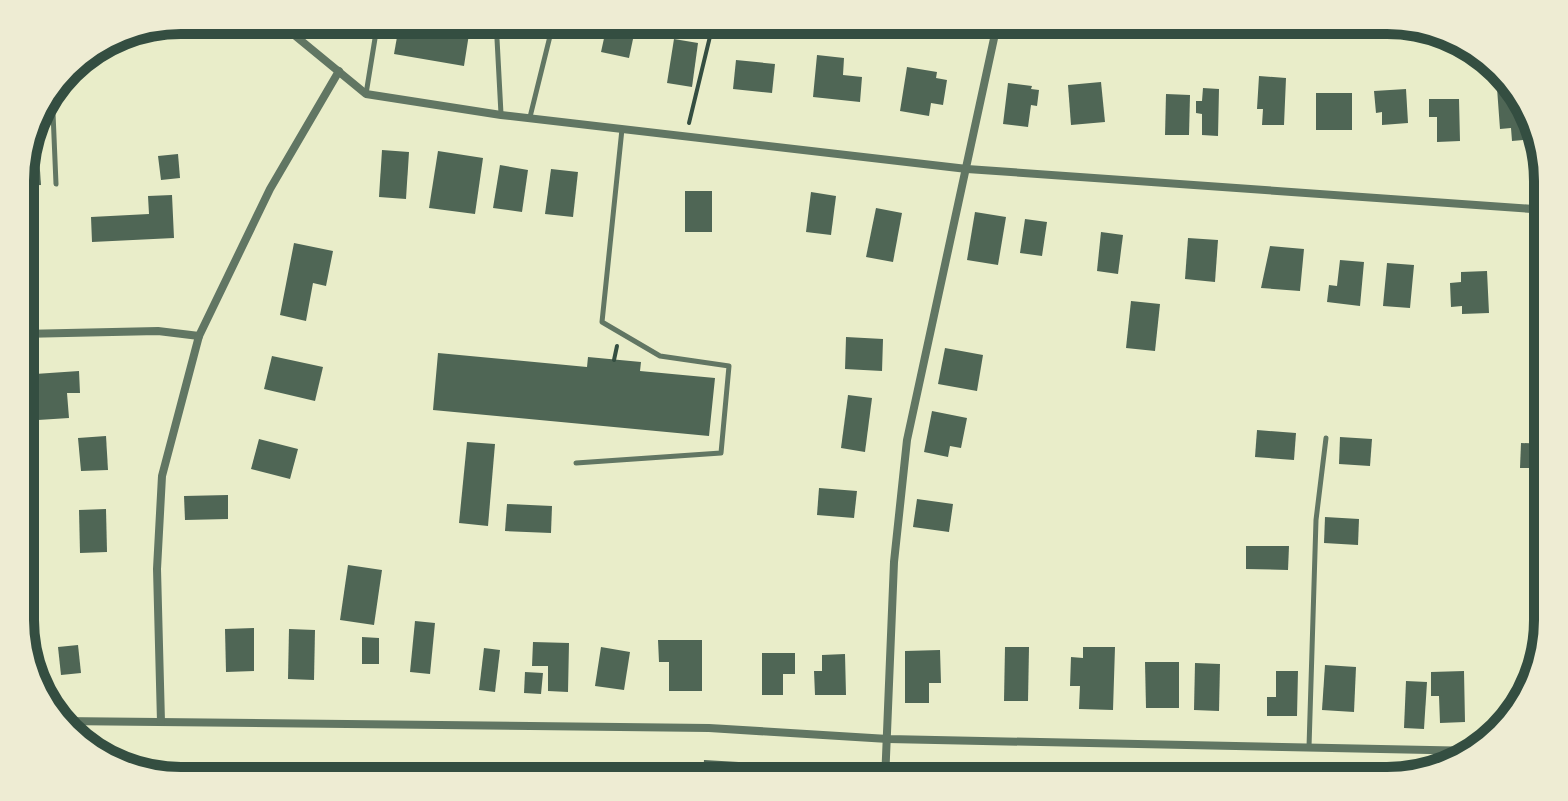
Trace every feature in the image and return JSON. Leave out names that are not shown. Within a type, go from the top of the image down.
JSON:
[{"type":"street","points":[[293,34],[366,94],[501,115],[967,169],[1534,209]]},
{"type":"street","points":[[886,767],[894,562],[907,440],[995,34]]},
{"type":"street","points":[[161,722],[157,569],[162,476],[199,336],[270,189],[339,71]]},
{"type":"street","points":[[34,334],[158,331],[199,336]]},
{"type":"street","points":[[74,721],[709,728],[888,739],[1454,751]]},
{"type":"lane","points":[[366,94],[376,34]]},
{"type":"lane","points":[[497,34],[501,115]]},
{"type":"lane","points":[[530,118],[551,34]]},
{"type":"lane","points":[[53,109],[56,184]]},
{"type":"lane","points":[[576,463],[721,453],[729,366],[660,356],[602,322],[622,128]]},
{"type":"lane","points":[[1309,748],[1316,520],[1326,438]]},
{"type":"path","points":[[686,135],[711,34]]},
{"type":"building","points":[[398,34],[469,34],[464,66],[394,54]]},
{"type":"building","points":[[605,34],[634,34],[629,58],[601,52]]},
{"type":"building","points":[[674,39],[698,43],[692,87],[667,83]]},
{"type":"building","points":[[817,55],[844,58],[843,75],[862,77],[860,102],[813,97]]},
{"type":"building","points":[[736,60],[775,64],[772,93],[733,89]]},
{"type":"building","points":[[907,67],[937,72],[936,78],[947,80],[943,105],[931,103],[929,116],[900,111]]},
{"type":"building","points":[[1259,76],[1286,78],[1284,125],[1262,125],[1263,109],[1257,109]]},
{"type":"building","points":[[1101,82],[1105,122],[1071,125],[1068,85]]},
{"type":"building","points":[[1008,83],[1039,90],[1037,106],[1031,105],[1028,127],[1003,124]]},
{"type":"building","points":[[1203,88],[1219,89],[1218,136],[1202,135],[1202,114],[1196,113],[1196,101],[1202,101]]},
{"type":"building","points":[[1497,88],[1501,88],[1509,99],[1528,139],[1512,141],[1511,128],[1500,129]]},
{"type":"building","points":[[1406,89],[1408,123],[1382,125],[1382,112],[1376,113],[1374,91]]},
{"type":"building","points":[[1316,93],[1352,93],[1352,130],[1316,130]]},
{"type":"building","points":[[1166,94],[1190,95],[1189,135],[1165,135]]},
{"type":"building","points":[[1429,99],[1459,99],[1460,141],[1437,142],[1437,117],[1429,117]]},
{"type":"building","points":[[38,146],[41,185],[34,185]]},
{"type":"building","points":[[382,150],[409,152],[406,199],[379,197]]},
{"type":"building","points":[[438,151],[483,158],[475,214],[429,208]]},
{"type":"building","points":[[178,154],[180,178],[161,180],[158,156]]},
{"type":"building","points":[[500,165],[528,170],[522,212],[493,208]]},
{"type":"building","points":[[551,169],[578,172],[573,217],[545,214]]},
{"type":"building","points":[[685,191],[712,191],[712,232],[685,232]]},
{"type":"building","points":[[811,192],[836,196],[831,235],[806,232]]},
{"type":"building","points":[[172,195],[174,238],[92,242],[91,217],[149,214],[148,196]]},
{"type":"building","points":[[876,208],[902,213],[893,262],[866,257]]},
{"type":"building","points":[[975,212],[1006,217],[998,265],[967,260]]},
{"type":"building","points":[[1025,219],[1047,222],[1042,256],[1020,253]]},
{"type":"building","points":[[1101,232],[1123,235],[1118,274],[1097,271]]},
{"type":"building","points":[[1188,238],[1218,240],[1215,282],[1185,279]]},
{"type":"building","points":[[294,243],[333,251],[326,286],[313,283],[306,321],[280,315]]},
{"type":"building","points":[[1270,246],[1304,249],[1300,291],[1261,288]]},
{"type":"building","points":[[1340,260],[1364,262],[1360,306],[1327,302],[1329,285],[1337,286]]},
{"type":"building","points":[[1387,263],[1414,265],[1410,308],[1383,306]]},
{"type":"building","points":[[1487,271],[1489,313],[1462,314],[1462,306],[1451,307],[1450,283],[1461,282],[1461,272]]},
{"type":"building","points":[[1131,301],[1160,304],[1155,351],[1126,348]]},
{"type":"building","points":[[1534,302],[1534,326],[1529,325]]},
{"type":"building","points":[[846,337],[883,339],[882,371],[845,369]]},
{"type":"building","points":[[945,348],[983,355],[977,391],[938,384]]},
{"type":"building","points":[[438,353],[587,367],[588,357],[641,362],[640,371],[715,378],[709,436],[433,410]]},
{"type":"building","points":[[272,356],[323,367],[315,401],[264,389]]},
{"type":"building","points":[[79,371],[80,393],[67,393],[69,418],[38,420],[35,374]]},
{"type":"building","points":[[848,395],[872,398],[865,452],[841,448]]},
{"type":"building","points":[[932,411],[967,418],[961,448],[950,446],[948,457],[924,452]]},
{"type":"building","points":[[1257,430],[1296,433],[1294,460],[1255,457]]},
{"type":"building","points":[[106,436],[108,470],[81,471],[78,438]]},
{"type":"building","points":[[1340,437],[1372,439],[1370,466],[1339,464]]},
{"type":"building","points":[[259,439],[298,449],[290,479],[251,469]]},
{"type":"building","points":[[467,442],[495,444],[488,526],[459,523]]},
{"type":"building","points":[[1521,443],[1534,444],[1534,468],[1520,468]]},
{"type":"building","points":[[819,488],[857,491],[854,518],[817,515]]},
{"type":"building","points":[[228,495],[228,519],[185,520],[184,496]]},
{"type":"building","points":[[917,499],[953,504],[949,532],[913,527]]},
{"type":"building","points":[[507,504],[552,506],[551,533],[505,531]]},
{"type":"building","points":[[106,509],[107,552],[80,553],[79,510]]},
{"type":"building","points":[[1325,517],[1359,519],[1358,545],[1324,543]]},
{"type":"building","points":[[1246,546],[1289,546],[1288,570],[1246,569]]},
{"type":"building","points":[[348,565],[382,570],[374,625],[340,620]]},
{"type":"building","points":[[415,621],[435,623],[430,674],[410,672]]},
{"type":"building","points":[[254,628],[254,671],[226,672],[225,629]]},
{"type":"building","points":[[289,629],[315,630],[314,680],[288,679]]},
{"type":"building","points":[[362,637],[379,638],[379,664],[362,664]]},
{"type":"building","points":[[658,640],[702,640],[702,691],[669,691],[669,662],[659,662]]},
{"type":"building","points":[[533,642],[569,643],[568,692],[548,691],[548,666],[532,666]]},
{"type":"building","points":[[78,645],[81,673],[61,675],[58,647]]},
{"type":"building","points":[[601,647],[630,652],[624,690],[595,686]]},
{"type":"building","points":[[1005,647],[1029,647],[1028,701],[1004,701]]},
{"type":"building","points":[[1083,647],[1115,647],[1113,710],[1079,709],[1080,686],[1070,686],[1071,657],[1083,658]]},
{"type":"building","points":[[484,648],[500,650],[495,692],[479,690]]},
{"type":"building","points":[[940,650],[941,683],[929,683],[929,703],[905,703],[905,651]]},
{"type":"building","points":[[762,653],[795,653],[795,674],[783,674],[783,695],[762,695]]},
{"type":"building","points":[[845,654],[846,695],[815,695],[814,671],[822,671],[822,655]]},
{"type":"building","points":[[1145,662],[1179,662],[1179,708],[1146,708]]},
{"type":"building","points":[[1195,663],[1220,664],[1219,711],[1194,710]]},
{"type":"building","points":[[1325,665],[1356,667],[1354,712],[1322,710]]},
{"type":"building","points":[[1276,671],[1298,671],[1297,716],[1267,716],[1267,697],[1276,697]]},
{"type":"building","points":[[1464,671],[1465,722],[1440,723],[1439,696],[1431,696],[1431,672]]},
{"type":"building","points":[[525,672],[543,673],[541,694],[524,693]]},
{"type":"building","points":[[1406,681],[1427,682],[1424,729],[1404,728]]},
{"type":"building","points":[[704,760],[756,763],[756,767],[704,767]]}]
